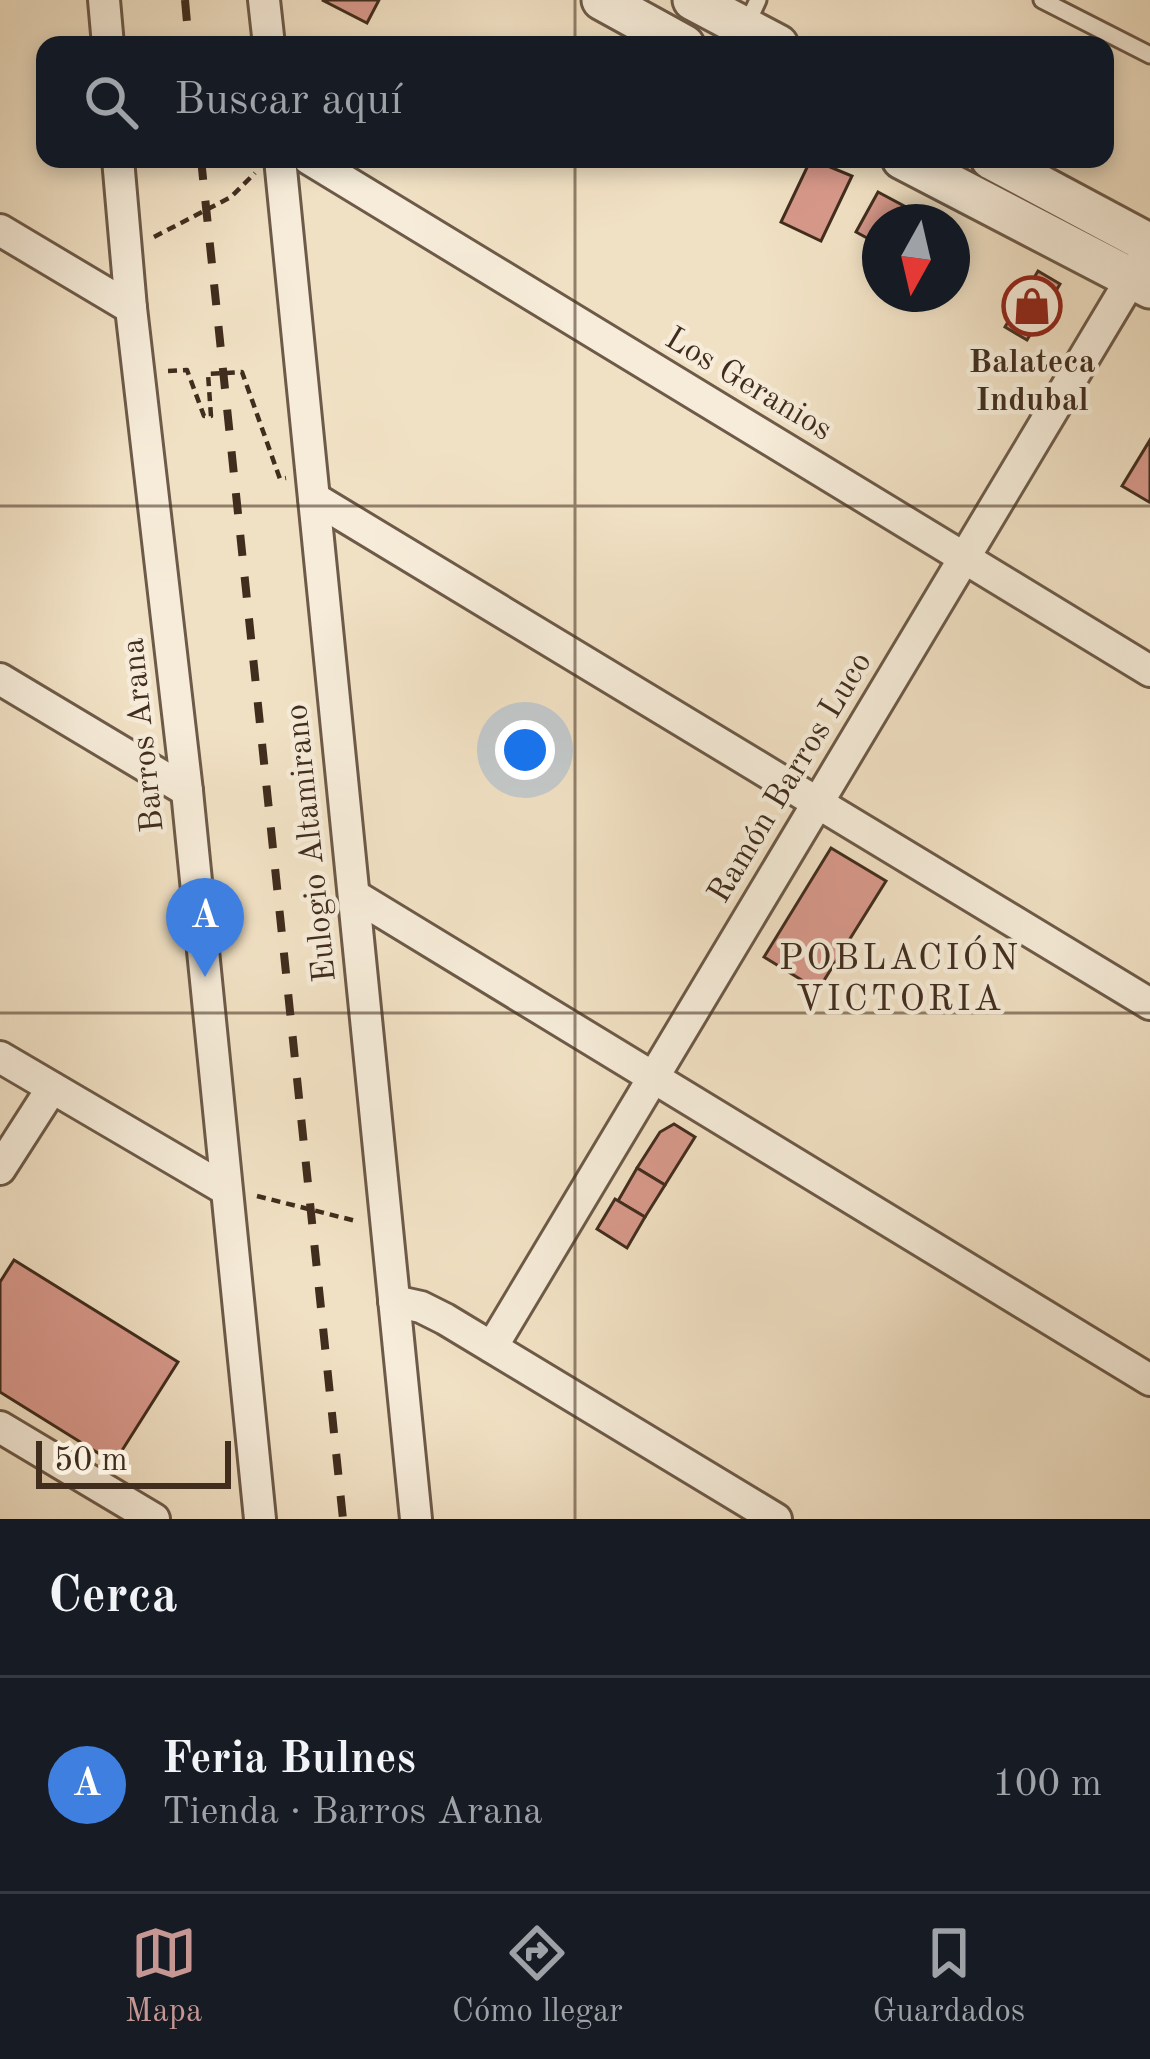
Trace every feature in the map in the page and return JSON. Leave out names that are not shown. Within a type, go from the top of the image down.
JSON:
[{"type":"street","points":[[104,0],[107,36]]},
{"type":"street","points":[[264,0],[267,36]]},
{"type":"street","points":[[602,0],[668,36]]},
{"type":"street","points":[[693,0],[755,29]]},
{"type":"street","name":"Barros Arana","points":[[119,168],[188,791],[260,1519]]},
{"type":"street","name":"Eulogio Altamirano","points":[[270,168],[312,487],[416,1519]]},
{"type":"street","name":"Los Geranios","points":[[324,168],[1150,671]]},
{"type":"street","points":[[923,168],[1145,264]]},
{"type":"street","points":[[1004,168],[1145,264]]},
{"type":"street","points":[[0,230],[131,308]]},
{"type":"street","name":"Ramón Barros Luco","points":[[492,1347],[1145,264]]},
{"type":"street","points":[[312,487],[1150,1004]]},
{"type":"street","points":[[0,679],[188,791]]},
{"type":"street","points":[[354,895],[1150,1380]]},
{"type":"street","points":[[0,1057],[226,1189]]},
{"type":"street","points":[[0,1168],[52,1088]]},
{"type":"street","points":[[394,1301],[434,1312],[776,1519]]},
{"type":"street","points":[[0,1427],[154,1519]]},
{"type":"lane","points":[[1042,0],[1111,36]]},
{"type":"lane","points":[[1114,37],[1150,56]]},
{"type":"path","points":[[125,245],[176,228],[231,197],[264,168]]},
{"type":"path","points":[[139,373],[187,370],[204,416],[211,416],[208,374],[242,372],[280,478],[312,487]]},
{"type":"path","points":[[226,1189],[342,1220],[386,1223]]},
{"type":"building","points":[[322,0],[379,0],[367,23]]},
{"type":"building","points":[[807,168],[833,168],[852,176],[821,241],[781,222]]},
{"type":"building","points":[[878,192],[900,204],[871,204]]},
{"type":"building","name":"Balateca Indubal","points":[[1038,271],[1060,284],[1027,340],[1005,327]]},
{"type":"building","points":[[1150,440],[1150,500],[1149,502],[1122,486]]},
{"type":"building","points":[[831,848],[886,881],[818,990],[764,957]]},
{"type":"building","points":[[674,1124],[695,1137],[665,1185],[637,1168],[660,1132]]},
{"type":"building","points":[[637,1168],[665,1185],[645,1217],[618,1201]]},
{"type":"building","points":[[615,1199],[645,1217],[627,1248],[597,1229]]},
{"type":"building","points":[[14,1260],[178,1362],[114,1463],[0,1392],[0,1282]]},
{"type":"railway","points":[[185,0],[188,36]]},
{"type":"railway","points":[[202,168],[343,1519]]},
{"type":"place","name":"Balateca Indubal","points":[[1032,306]]},
{"type":"place","name":"Feria Bulnes","points":[[205,977]]},
{"type":"district","name":"POBLACIÓN VICTORIA","points":[[900,980]]}]
